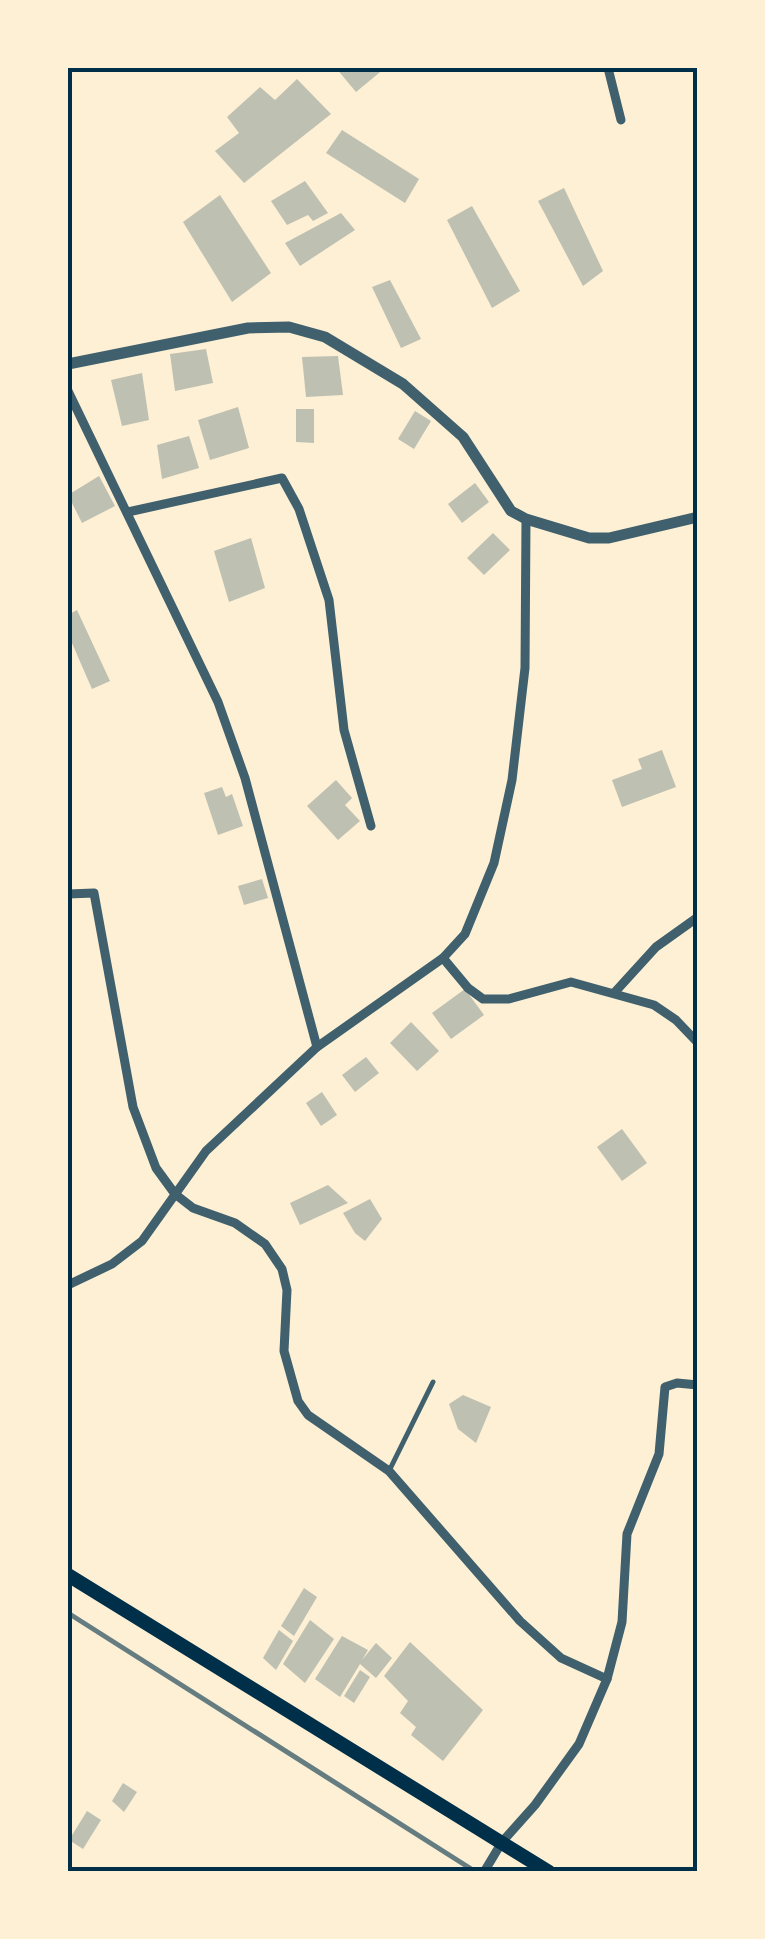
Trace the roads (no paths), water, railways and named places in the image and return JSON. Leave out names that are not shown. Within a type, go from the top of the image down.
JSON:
[{"type":"main road","points":[[68,1575],[550,1872]]},
{"type":"street","points":[[608,68],[621,120]]},
{"type":"street","points":[[68,364],[248,328],[289,327],[325,337],[403,384],[463,436],[512,511],[526,519],[589,538],[609,538],[698,517]]},
{"type":"street","points":[[68,392],[218,702],[317,1046]]},
{"type":"street","points":[[128,512],[282,478],[299,509],[329,600],[344,730],[371,826]]},
{"type":"street","points":[[68,1284],[112,1264],[142,1242],[206,1151],[317,1046],[443,958],[466,934],[494,863],[512,780],[525,668],[526,519]]},
{"type":"street","points":[[68,894],[94,893],[132,1107],[156,1168],[175,1194],[193,1208],[235,1223],[265,1244],[282,1268],[287,1290],[284,1351],[298,1401],[308,1414],[388,1471],[520,1621],[561,1658],[607,1678]]},
{"type":"street","points":[[615,992],[656,948],[698,917]]},
{"type":"street","points":[[443,958],[468,988],[483,999],[509,999],[571,982],[654,1005],[676,1020],[698,1043]]},
{"type":"street","points":[[484,1872],[502,1842],[536,1805],[579,1744],[607,1678],[622,1622],[627,1534],[660,1454],[665,1387],[677,1383],[698,1385]]},
{"type":"lane","points":[[388,1471],[433,1382]]},
{"type":"railway","points":[[68,1613],[476,1872]]}]
